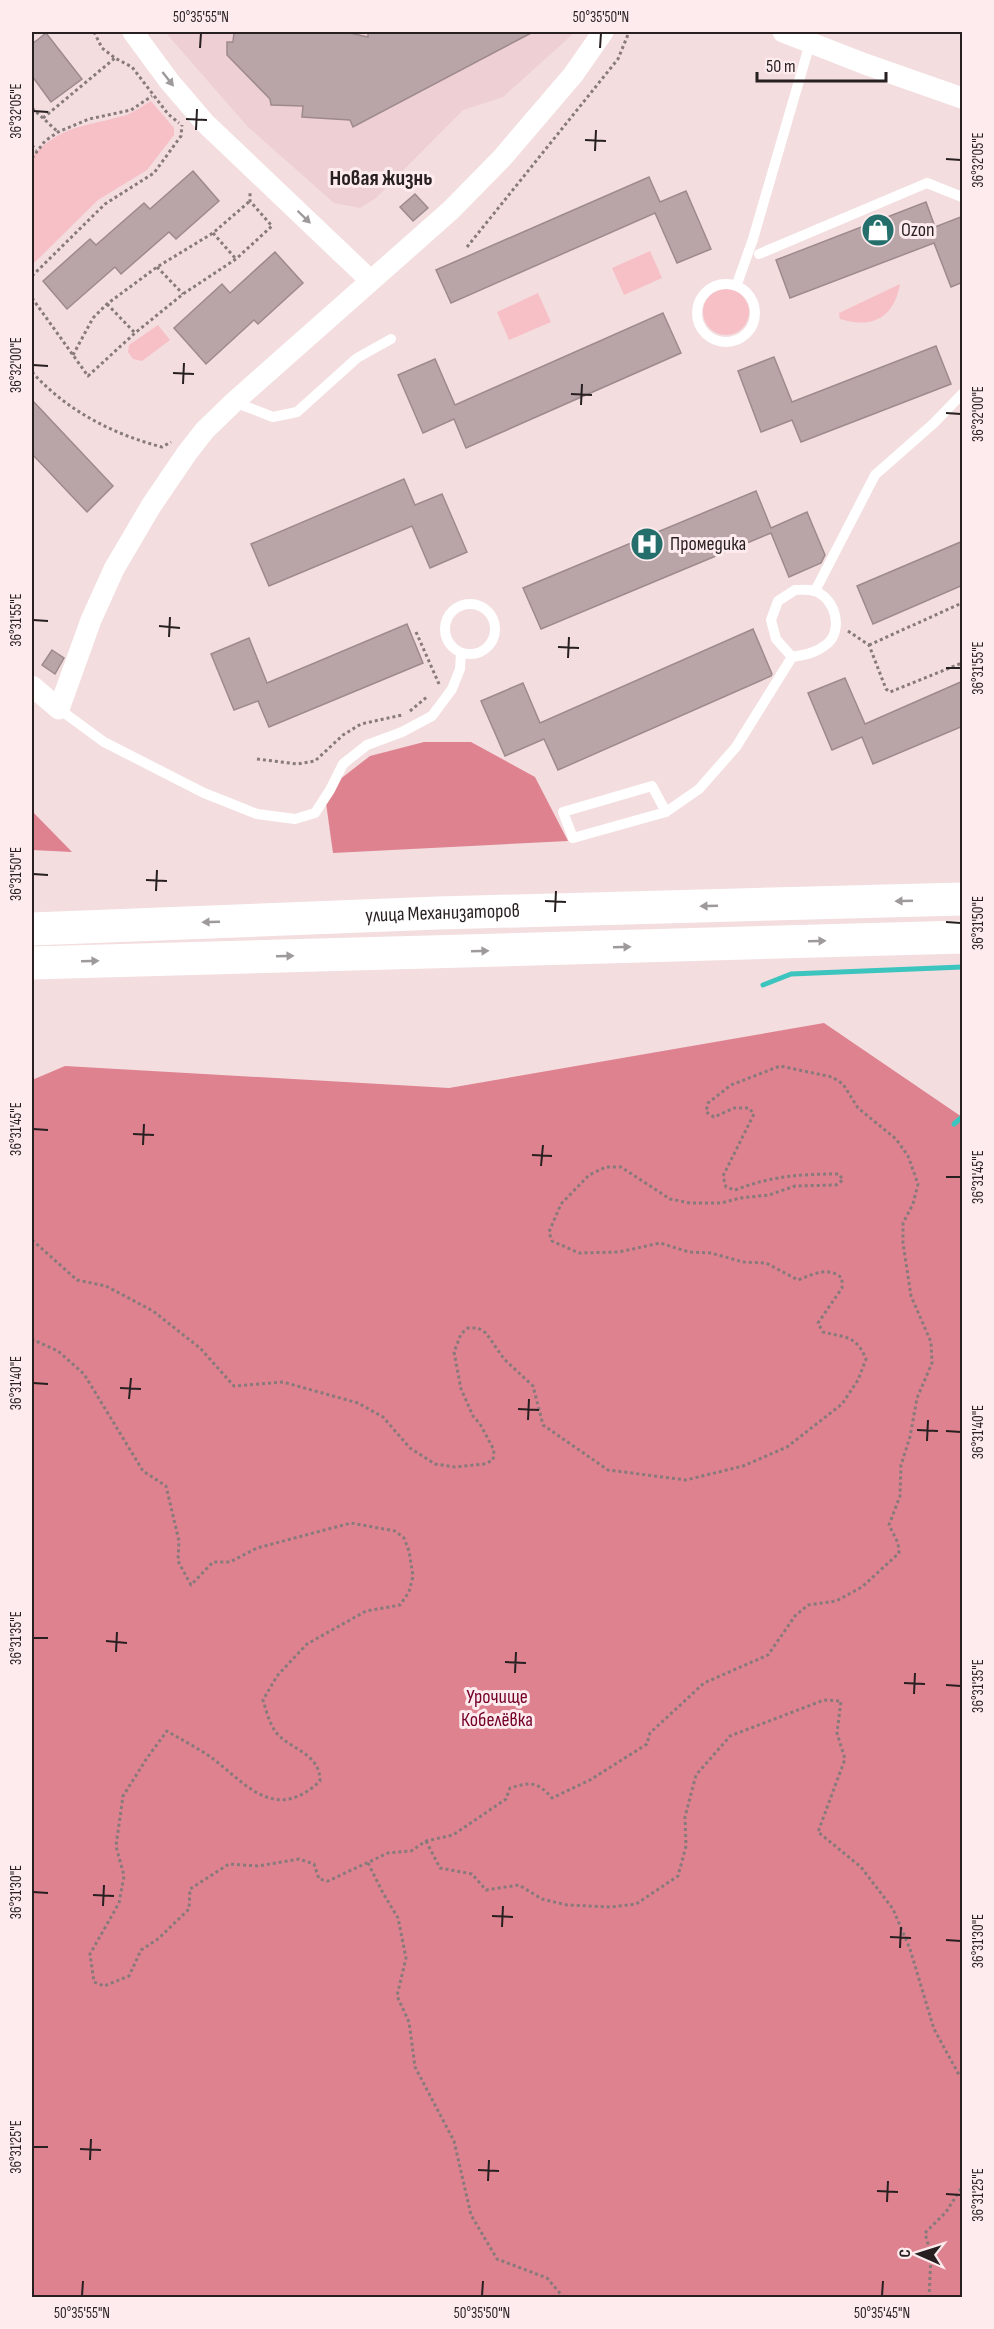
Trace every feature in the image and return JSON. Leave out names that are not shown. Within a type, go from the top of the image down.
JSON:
[{"type":"main road","name":"улица Механизаторов","points":[[32,929],[438,913],[963,899]]},
{"type":"main road","name":"улица Механизаторов","points":[[32,963],[963,937]]},
{"type":"street","points":[[133,32],[169,81],[205,123],[370,280]]},
{"type":"street","points":[[32,686],[59,709],[91,620],[114,569],[151,506],[205,430],[370,280],[451,210],[502,158],[573,75],[603,32]]},
{"type":"street","points":[[783,32],[810,44],[963,98]]},
{"type":"lane","points":[[737,284],[753,239],[810,44]]},
{"type":"lane","points":[[759,254],[927,183],[963,197]]},
{"type":"lane","points":[[716,284],[737,284],[753,298],[755,319],[744,337],[724,344],[705,335],[695,317],[700,297],[716,284]]},
{"type":"lane","points":[[234,402],[273,417],[297,412],[357,358],[391,339]]},
{"type":"lane","points":[[815,591],[875,475],[934,423],[963,393]]},
{"type":"lane","points":[[666,812],[652,786],[563,812],[573,838],[666,812],[699,789],[736,747],[792,657],[811,654],[829,643],[837,624],[831,604],[815,591],[795,590],[778,601],[771,620],[776,639],[792,657]]},
{"type":"lane","points":[[470,603],[487,609],[495,625],[492,642],[479,653],[461,653],[448,642],[445,624],[454,609],[470,603]]},
{"type":"lane","points":[[59,709],[104,742],[204,793],[257,814],[296,819],[315,813],[343,764],[367,746],[402,732],[432,716],[452,690],[460,669],[461,653]]},
{"type":"path","points":[[467,247],[618,59],[629,32]]},
{"type":"path","points":[[43,118],[115,58]]},
{"type":"path","points":[[32,158],[36,150],[58,132],[89,119],[130,110],[153,96],[169,81]]},
{"type":"path","points":[[32,108],[58,132]]},
{"type":"path","points":[[32,276],[105,204],[154,173],[181,136],[182,124]]},
{"type":"path","points":[[32,145],[36,150]]},
{"type":"path","points":[[73,356],[93,318],[107,304],[157,267],[213,233],[250,201]]},
{"type":"path","points":[[32,298],[88,376],[135,333],[183,294],[236,259],[272,226]]},
{"type":"path","points":[[213,233],[236,259]]},
{"type":"path","points":[[157,267],[183,294]]},
{"type":"path","points":[[107,304],[135,333]]},
{"type":"path","points":[[32,372],[49,391],[84,415],[131,439],[162,447],[171,442]]},
{"type":"path","points":[[869,645],[963,603]]},
{"type":"path","points":[[837,624],[869,645],[886,689],[890,692],[963,663]]},
{"type":"path","points":[[257,759],[297,764],[315,761],[343,735],[361,724],[406,714],[427,698],[439,685],[416,632]]},
{"type":"path","points":[[32,1240],[77,1280],[106,1286],[153,1311],[200,1348],[234,1386],[283,1382],[358,1402],[383,1417],[410,1449],[435,1464],[455,1467],[484,1464],[493,1460],[494,1450],[473,1416],[461,1389],[454,1352],[461,1334],[468,1328],[478,1328],[486,1333],[504,1359],[533,1386],[543,1425],[609,1470],[686,1480],[743,1466],[787,1447],[842,1404],[858,1380],[866,1359],[861,1345],[852,1340],[823,1332],[818,1323],[842,1288],[842,1278],[834,1272],[824,1271],[798,1280],[766,1263],[743,1262],[711,1252],[689,1252],[660,1244],[619,1252],[579,1253],[552,1241],[549,1232],[561,1204],[589,1175],[606,1167],[621,1167],[670,1199],[690,1203],[721,1203],[740,1198],[769,1195],[795,1186],[836,1185],[843,1180],[839,1174],[800,1174],[761,1180],[735,1190],[726,1187],[723,1176],[753,1114],[749,1108],[734,1108],[714,1118],[706,1112],[708,1103],[731,1085],[780,1066],[832,1077],[843,1084],[858,1108],[896,1139],[908,1156],[918,1184],[913,1204],[903,1223],[903,1243],[911,1296],[931,1342],[932,1363],[917,1398],[910,1437],[901,1465],[900,1496],[889,1525],[898,1543],[899,1553],[862,1587],[836,1601],[808,1605],[795,1616],[768,1655],[704,1683],[650,1733],[647,1744],[590,1780],[552,1798],[542,1787],[529,1783],[510,1788],[506,1799],[453,1835],[426,1841],[411,1851],[388,1853],[328,1881],[319,1878],[314,1864],[299,1859],[258,1866],[230,1864],[190,1888],[189,1909],[159,1939],[141,1950],[129,1976],[104,1986],[94,1982],[90,1953],[119,1903],[123,1876],[116,1846],[123,1796],[167,1731],[210,1757],[258,1793],[275,1800],[292,1798],[311,1790],[320,1781],[320,1772],[314,1760],[276,1731],[262,1700],[277,1676],[307,1644],[366,1611],[400,1605],[409,1592],[413,1576],[409,1551],[404,1538],[395,1531],[351,1524],[257,1548],[230,1562],[213,1562],[191,1585],[178,1561],[179,1541],[165,1486],[143,1471],[84,1374],[58,1352],[32,1341]]},
{"type":"path","points":[[426,1841],[440,1868],[472,1874],[486,1890],[519,1885],[542,1899],[567,1905],[611,1907],[636,1904],[678,1876],[686,1846],[685,1816],[696,1775],[730,1736],[824,1701],[841,1701],[837,1733],[845,1760],[818,1832],[861,1868],[893,1909],[910,1949],[934,2029],[963,2078]]},
{"type":"path","points":[[368,1863],[382,1893],[398,1918],[406,1958],[397,1996],[409,2022],[415,2067],[454,2141],[471,2215],[497,2259],[547,2278],[564,2298]]},
{"type":"path","points":[[929,2298],[931,2255],[925,2233],[945,2212],[963,2187]]},
{"type":"shaded area","points":[[165,32],[575,32],[503,97],[463,110],[376,198],[360,208],[334,203],[248,127]]},
{"type":"shaded area","points":[[151,101],[174,128],[174,135],[147,170],[98,200],[32,265],[33,155],[66,131],[126,115]]},
{"type":"shaded area","points":[[650,251],[662,278],[624,295],[612,268]]},
{"type":"shaded area","points":[[900,284],[893,305],[880,318],[862,323],[840,319],[839,313]]},
{"type":"shaded area","points":[[726,289],[742,296],[749,312],[742,328],[726,335],[710,328],[703,312],[710,296]]},
{"type":"shaded area","points":[[538,293],[551,322],[509,340],[497,312]]},
{"type":"shaded area","points":[[158,325],[170,340],[142,361],[133,359],[128,352],[129,345]]},
{"type":"green space","points":[[424,742],[471,742],[535,777],[568,841],[333,853],[326,803],[339,780],[370,756]]},
{"type":"green space","points":[[32,811],[72,852],[32,850]]},
{"type":"green space","name":"Урочище Кобелёвка","points":[[824,1023],[962,1117],[962,2297],[32,2297],[32,1080],[65,1066],[449,1088]]},
{"type":"building","points":[[234,32],[345,32],[368,37],[368,32],[533,32],[353,127],[350,120],[302,117],[303,106],[271,105],[270,99],[227,55],[227,42],[233,42]]},
{"type":"building","points":[[46,33],[82,79],[51,102],[32,76],[32,44]]},
{"type":"building","points":[[193,171],[219,201],[176,239],[169,232],[121,274],[115,267],[67,309],[43,281],[90,239],[96,245],[144,203],[150,209]]},
{"type":"building","points":[[649,177],[660,202],[686,191],[711,249],[677,263],[655,213],[451,303],[436,270]]},
{"type":"building","points":[[415,194],[428,208],[413,221],[400,207]]},
{"type":"building","points":[[926,202],[935,227],[963,216],[963,282],[951,287],[934,243],[790,298],[776,260]]},
{"type":"building","points":[[275,252],[303,283],[258,324],[254,320],[206,364],[174,328],[222,284],[230,293]]},
{"type":"building","points":[[663,313],[681,353],[466,448],[454,419],[423,433],[398,375],[435,359],[455,405]]},
{"type":"building","points":[[936,346],[951,384],[801,442],[792,420],[761,432],[738,371],[774,357],[792,402]]},
{"type":"building","points":[[32,400],[113,486],[87,512],[32,454]]},
{"type":"building","points":[[404,479],[415,505],[442,494],[467,552],[430,568],[412,526],[269,586],[251,544]]},
{"type":"building","points":[[756,491],[771,528],[807,512],[825,555],[821,563],[789,577],[771,533],[541,629],[523,588]]},
{"type":"building","points":[[963,541],[963,585],[873,624],[857,586]]},
{"type":"building","points":[[407,624],[423,663],[269,727],[258,701],[234,710],[211,654],[249,638],[267,683]]},
{"type":"building","points":[[753,629],[771,676],[558,770],[544,739],[505,756],[481,701],[523,683],[540,723]]},
{"type":"building","points":[[52,650],[64,658],[55,674],[42,665]]},
{"type":"building","points":[[845,678],[865,724],[963,681],[963,726],[873,764],[862,737],[832,750],[808,693]]},
{"type":"waterway","points":[[763,985],[791,974],[962,967]]},
{"type":"waterway","points":[[954,1124],[962,1117]]},
{"type":"place","name":"Ozon","points":[[878,230]]},
{"type":"place","name":"Промедика","points":[[647,544]]},
{"type":"district","name":"Новая жизнь","points":[[381,178]]}]
